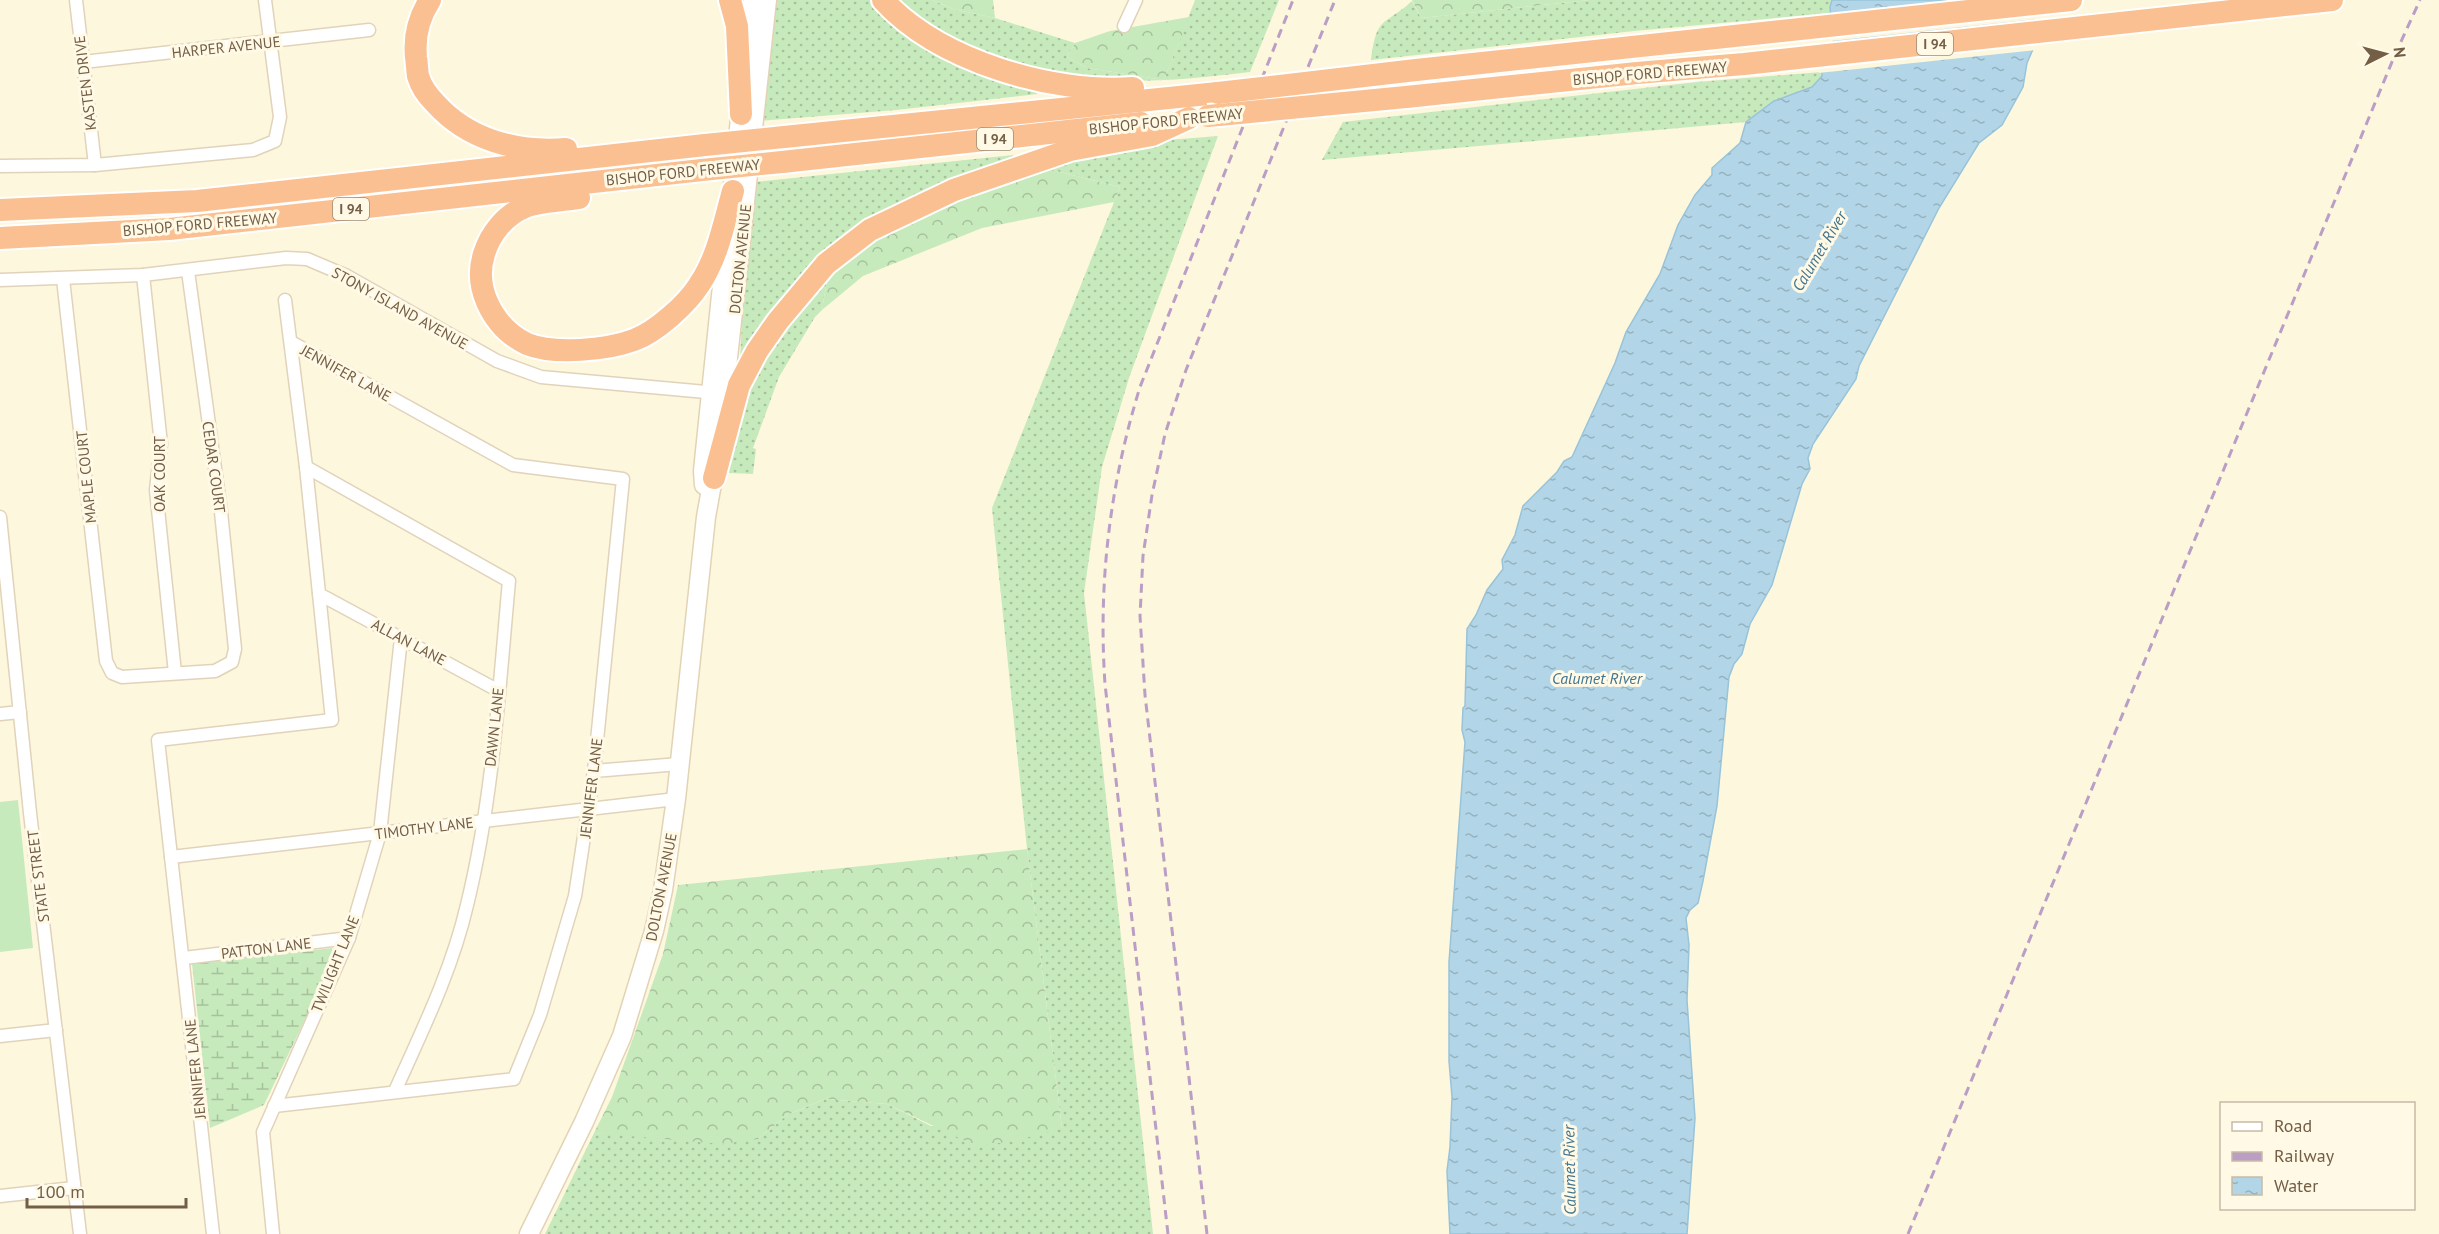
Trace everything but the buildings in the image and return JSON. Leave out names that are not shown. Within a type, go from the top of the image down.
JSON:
[{"type":"highway","points":[[430,0],[422,12],[416,33],[418,76],[428,96],[446,116],[468,132],[496,143],[530,149],[558,150],[597,146],[681,148]]},
{"type":"highway","points":[[730,0],[737,26],[741,114]]},
{"type":"highway","points":[[883,0],[944,46],[981,63],[1025,77],[1094,88],[1162,86],[1207,94]]},
{"type":"highway","name":"BISHOP FORD FREEWAY","points":[[0,210],[197,201],[2071,0]]},
{"type":"highway","name":"BISHOP FORD FREEWAY","points":[[0,238],[169,229],[1198,117],[1744,64],[2332,0]]},
{"type":"highway","points":[[714,478],[740,385],[757,351],[778,321],[826,264],[870,230],[954,190],[1070,150],[1152,135],[1198,117]]},
{"type":"highway","points":[[693,171],[647,185],[525,207],[504,221],[488,241],[480,267],[483,291],[493,316],[507,332],[528,344],[566,351],[602,349],[636,340],[670,317],[699,286],[715,256],[732,191]]},
{"type":"street","name":"KASTEN DRIVE","points":[[76,0],[95,165]]},
{"type":"street","points":[[0,166],[95,165],[253,150],[275,141],[280,117],[265,0]]},
{"type":"street","name":"DOLTON AVENUE","points":[[530,1234],[605,1076],[634,1002],[663,890],[676,799],[706,517],[714,478],[732,191],[753,0]]},
{"type":"street","name":"DOLTON AVENUE","points":[[706,517],[703,471],[718,393],[767,0]]},
{"type":"street","points":[[1124,27],[1136,0]]},
{"type":"street","name":"HARPER AVENUE","points":[[83,62],[369,30]]},
{"type":"street","name":"STONY ISLAND AVENUE","points":[[0,280],[143,275],[286,258],[307,259],[368,287],[497,361],[541,377],[718,393]]},
{"type":"street","name":"CEDAR COURT","points":[[175,674],[215,671],[232,662],[235,650],[221,512],[188,271]]},
{"type":"street","name":"OAK COURT","points":[[143,275],[161,444],[156,490],[175,674]]},
{"type":"street","name":"MAPLE COURT","points":[[63,279],[106,661],[112,673],[122,677],[175,674]]},
{"type":"street","name":"JENNIFER LANE","points":[[213,1234],[158,740],[332,720],[306,467],[285,300]]},
{"type":"street","name":"JENNIFER LANE","points":[[274,1106],[514,1079],[540,1015],[575,896],[590,808],[623,479],[513,465],[291,342]]},
{"type":"street","name":"DAWN LANE","points":[[306,467],[509,581],[484,821],[467,907],[439,993],[395,1091]]},
{"type":"street","name":"STATE STREET","points":[[0,518],[2,554],[80,1234]]},
{"type":"street","name":"ALLAN LANE","points":[[319,594],[499,691]]},
{"type":"street","name":"TWILIGHT LANE","points":[[274,1106],[349,938],[380,833],[401,639]]},
{"type":"street","points":[[0,714],[20,712]]},
{"type":"street","points":[[594,771],[679,764]]},
{"type":"street","name":"TIMOTHY LANE","points":[[171,858],[676,799]]},
{"type":"street","name":"PATTON LANE","points":[[184,958],[349,938]]},
{"type":"street","points":[[0,1036],[56,1030]]},
{"type":"street","points":[[273,1234],[263,1132],[274,1106]]},
{"type":"street","points":[[0,1196],[74,1188]]},
{"type":"green space","points":[[773,0],[874,0],[1039,87],[1037,94],[896,110],[760,121]]},
{"type":"green space","points":[[890,0],[932,0],[953,9],[995,18],[1075,43],[1067,57],[1087,68],[1164,80],[1105,80],[1043,72],[1013,64],[956,44],[925,27]]},
{"type":"green space","points":[[932,0],[993,0],[995,18],[953,9]]},
{"type":"green space","points":[[1195,0],[1279,0],[1250,72],[1164,80]]},
{"type":"green space","points":[[1412,0],[1590,0],[1421,18]]},
{"type":"green space","points":[[1590,0],[1832,0],[1831,13],[1634,31],[1371,60],[1379,28],[1412,1],[1421,18]]},
{"type":"green space","points":[[1189,17],[1164,80],[1087,68],[1067,57],[1075,43],[1110,31]]},
{"type":"green space","points":[[1822,72],[1822,76],[1812,87],[1774,101],[1746,122],[1322,160],[1343,122],[1697,82]]},
{"type":"green space","points":[[1218,136],[1129,378],[1102,467],[1084,593],[1153,1234],[545,1234],[594,1133],[758,1139],[787,1115],[825,1099],[887,1104],[931,1126],[1062,1128],[1027,849],[992,508],[1120,187],[1040,167],[1155,141]]},
{"type":"green space","points":[[1013,155],[1013,159],[892,210],[740,362],[744,271],[754,182]]},
{"type":"green space","points":[[1040,167],[1120,187],[1114,202],[982,228],[863,276],[822,310],[828,274],[881,233],[914,216]]},
{"type":"green space","points":[[828,274],[822,310],[815,317],[779,377],[753,448],[756,449],[753,474],[729,473],[724,469],[745,394],[776,335]]},
{"type":"green space","points":[[18,800],[33,948],[0,952],[0,802]]},
{"type":"green space","points":[[1027,849],[1062,1128],[1014,1141],[976,1146],[887,1104],[825,1099],[787,1115],[758,1139],[722,1144],[594,1133],[612,1097],[663,954],[678,885]]},
{"type":"green space","points":[[332,948],[335,951],[335,957],[264,1105],[210,1128],[192,964]]},
{"type":"water","name":"Calumet River","points":[[1832,0],[2031,0],[2038,33],[2027,63],[2023,87],[2002,125],[1979,143],[1939,208],[1859,366],[1856,379],[1813,444],[1808,458],[1810,469],[1802,484],[1772,585],[1750,624],[1742,654],[1734,664],[1729,677],[1717,806],[1698,903],[1690,910],[1686,918],[1689,945],[1687,1000],[1695,1118],[1687,1234],[1450,1234],[1447,1171],[1452,1097],[1449,1061],[1449,962],[1465,742],[1462,730],[1465,706],[1467,629],[1487,590],[1503,569],[1502,560],[1515,535],[1523,506],[1557,472],[1564,461],[1572,457],[1615,363],[1626,332],[1660,274],[1678,225],[1695,195],[1712,175],[1712,168],[1740,143],[1746,122],[1774,101],[1812,87],[1822,76],[1822,72],[1830,71],[1834,47],[1830,7]]},
{"type":"pier","points":[[1954,0],[2034,0],[2037,19],[1831,41],[1828,14]]},
{"type":"pier","points":[[2040,41],[2036,50],[1819,73],[1821,70],[1828,69],[1829,65]]},
{"type":"railway","points":[[1168,1234],[1105,684],[1103,646],[1105,571],[1121,460],[1140,387],[1293,0]]},
{"type":"railway","points":[[1207,1234],[1145,695],[1140,616],[1143,556],[1152,495],[1165,434],[1186,370],[1335,0]]},
{"type":"railway","points":[[1908,1234],[2394,57],[2420,0]]}]
